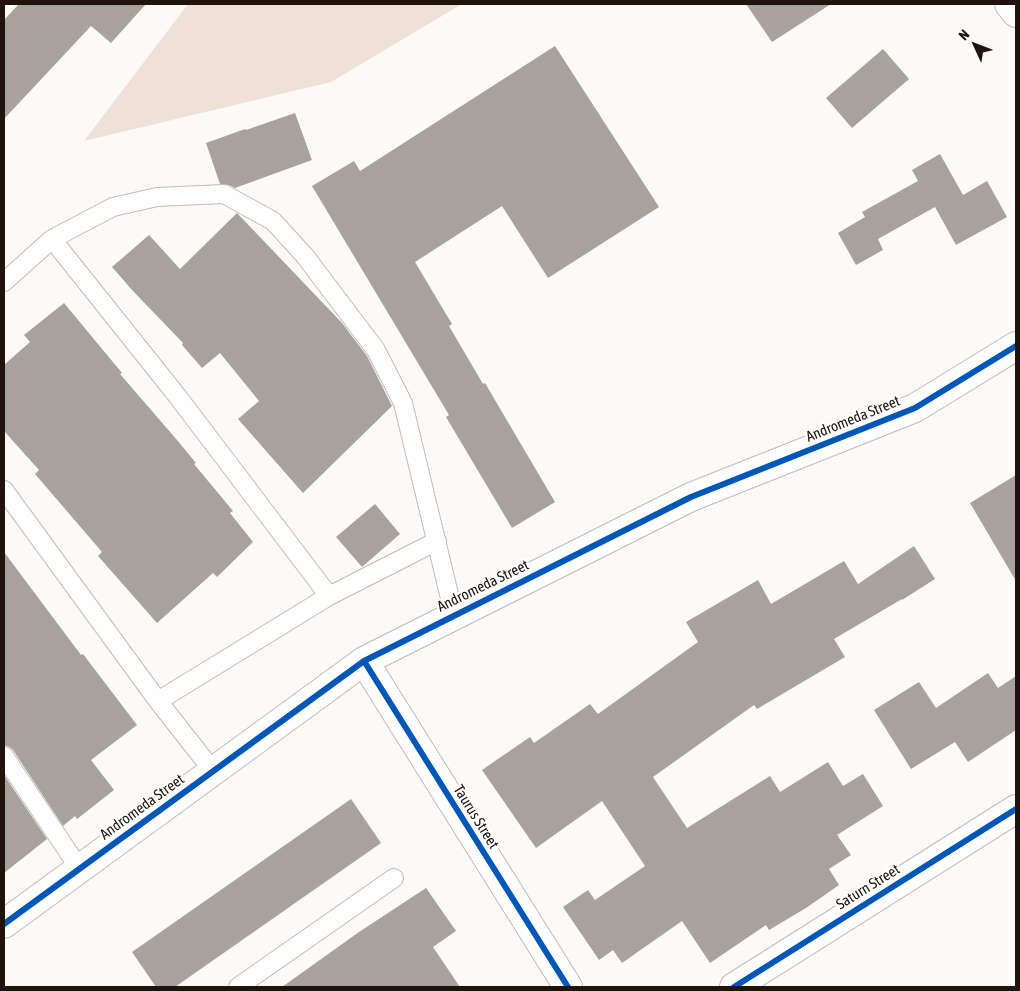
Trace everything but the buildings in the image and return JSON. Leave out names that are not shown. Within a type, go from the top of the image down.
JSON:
[{"type":"street","points":[[1009,4],[1016,13]]},
{"type":"street","name":"Andromeda Street","points":[[4,924],[364,661],[691,497],[915,408],[1016,346]]},
{"type":"street","name":"Taurus Street","points":[[364,661],[568,987]]},
{"type":"street","name":"Saturn Street","points":[[734,987],[1016,808]]},
{"type":"lane","points":[[4,282],[52,239],[113,207],[157,197],[224,194],[273,221],[305,256],[376,350],[403,403],[454,615]]},
{"type":"lane","points":[[52,239],[178,397],[329,596]]},
{"type":"lane","points":[[4,490],[158,701],[213,771]]},
{"type":"lane","points":[[158,701],[329,596],[437,541]]},
{"type":"lane","points":[[4,756],[79,868]]},
{"type":"lane","points":[[238,987],[394,878]]},
{"type":"shaded area","points":[[188,4],[462,4],[331,82],[84,141]]},
{"type":"cycle path","points":[[4,924],[364,661],[691,497],[915,408],[1016,346]]},
{"type":"cycle path","points":[[364,661],[568,987]]},
{"type":"cycle path","points":[[734,987],[1016,809]]}]
